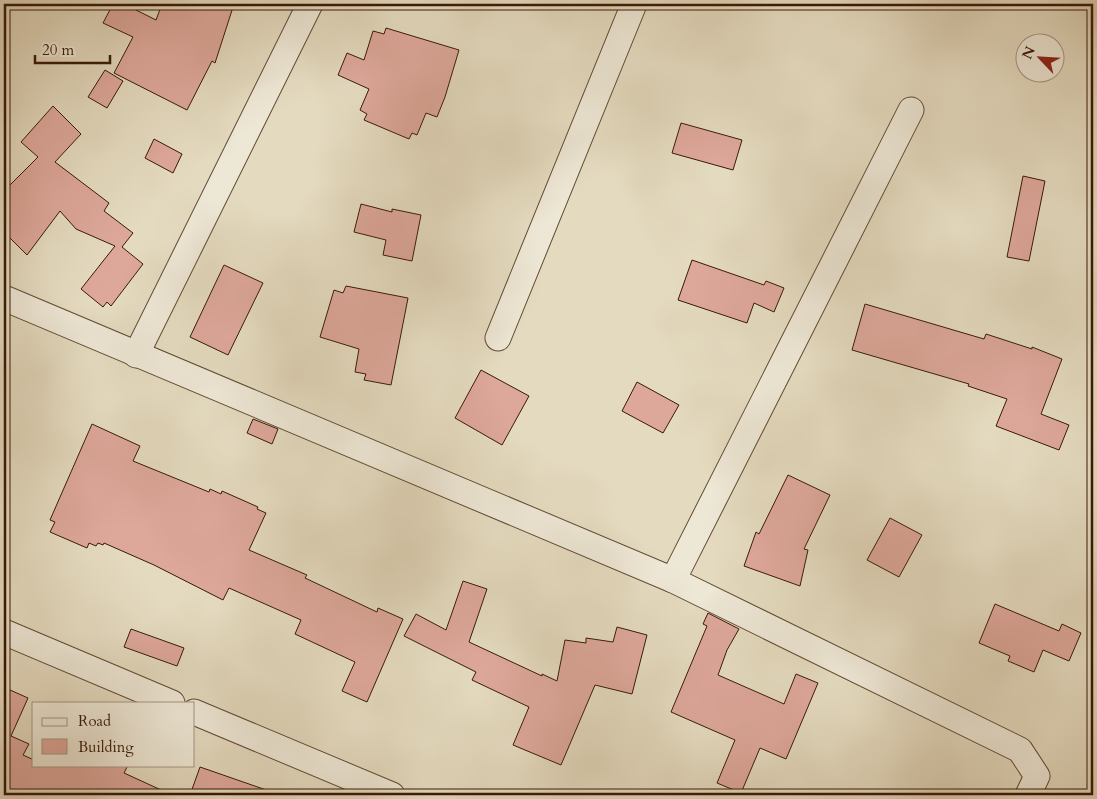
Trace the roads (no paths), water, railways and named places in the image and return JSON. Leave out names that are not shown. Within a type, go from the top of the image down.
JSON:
[{"type":"street","points":[[136,355],[310,4]]},
{"type":"street","points":[[498,338],[634,4]]},
{"type":"street","points":[[673,580],[911,110]]},
{"type":"street","points":[[4,298],[673,580],[1020,750],[1036,776],[1028,795]]},
{"type":"street","points":[[4,632],[170,702]]},
{"type":"street","points":[[195,712],[392,795]]}]
